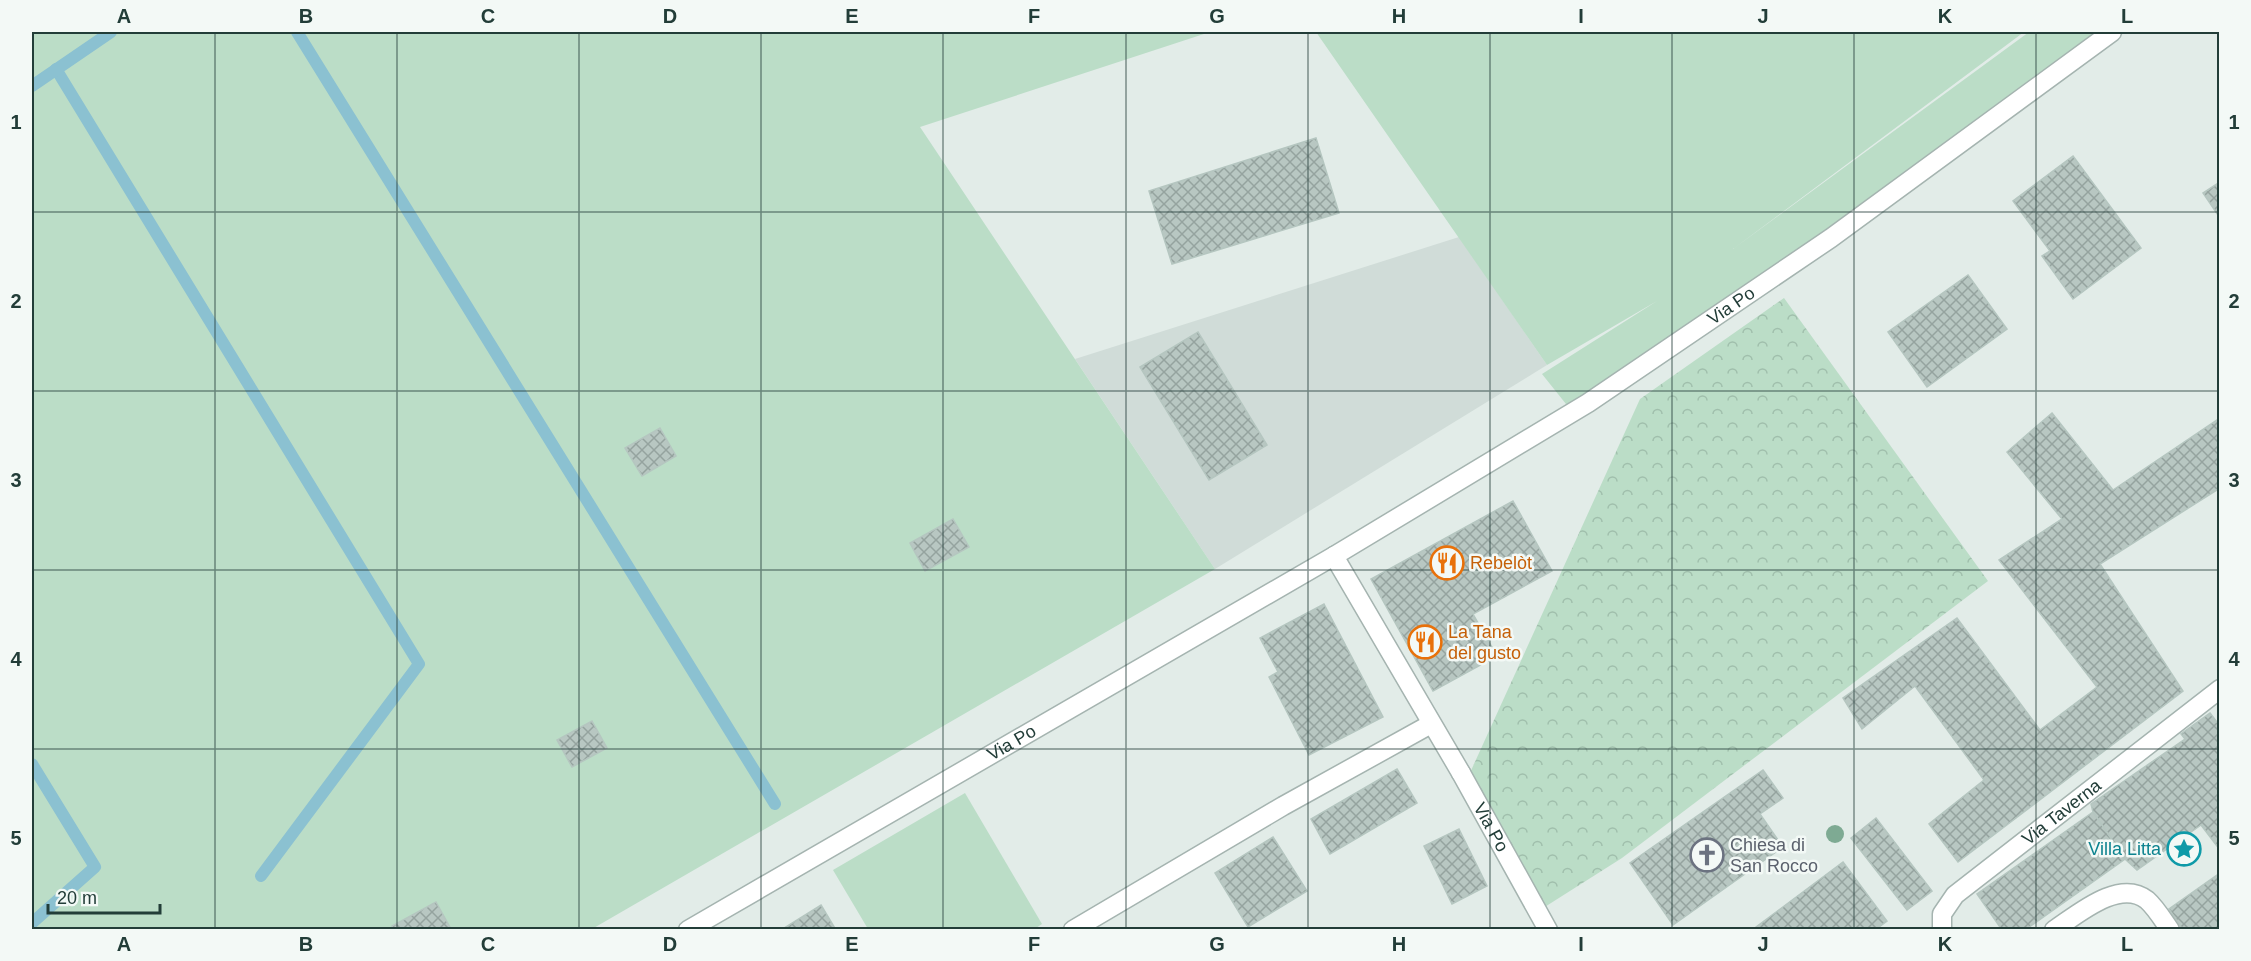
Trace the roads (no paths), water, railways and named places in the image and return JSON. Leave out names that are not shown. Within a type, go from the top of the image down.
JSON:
[{"type":"street","name":"Via Po","points":[[688,930],[1334,556],[1588,403],[1831,238],[2112,32]]},
{"type":"street","name":"Via Po","points":[[1334,556],[1461,772],[1548,930]]},
{"type":"street","name":"Via Taverna","points":[[1942,930],[1942,914],[1955,895],[2220,689]]},
{"type":"street","points":[[1073,930],[1283,807],[1431,724]]},
{"type":"street","points":[[2054,930],[2103,898],[2127,894],[2146,900],[2170,930]]},
{"type":"waterway","points":[[32,86],[111,32]]},
{"type":"waterway","points":[[297,32],[775,804]]},
{"type":"waterway","points":[[56,69],[419,664],[261,876]]},
{"type":"waterway","points":[[32,764],[95,867],[32,923]]},
{"type":"place","name":"Rebelòt","points":[[1447,563]]},
{"type":"place","name":"La Tana del gusto","points":[[1425,642]]},
{"type":"place","name":"Villa Litta","points":[[2184,849]]},
{"type":"place","name":"Chiesa di San Rocco","points":[[1707,855]]}]
